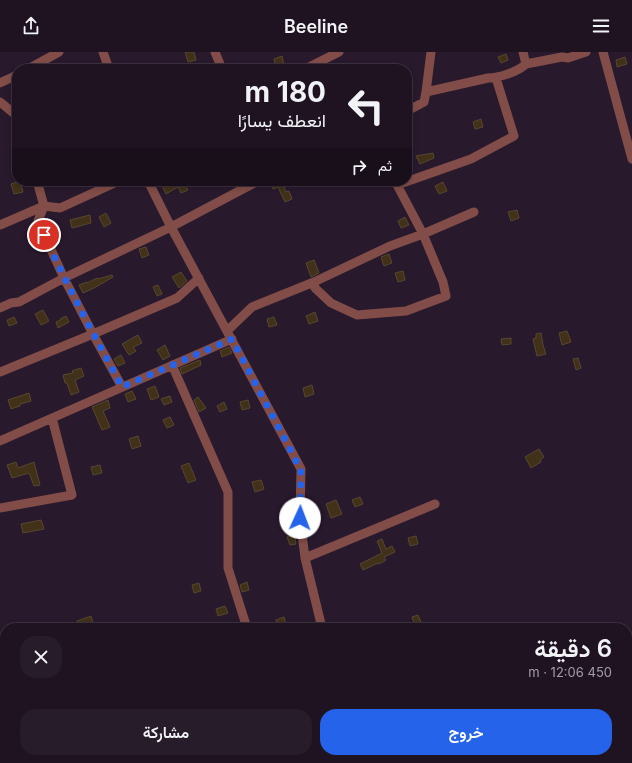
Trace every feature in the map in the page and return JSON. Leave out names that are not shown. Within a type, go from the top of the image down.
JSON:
[{"type":"street","points":[[37,64],[59,52]]},
{"type":"street","points":[[103,52],[107,64]]},
{"type":"street","points":[[215,52],[220,64]]},
{"type":"street","points":[[314,64],[339,52]]},
{"type":"street","points":[[412,108],[424,102],[431,52]]},
{"type":"street","points":[[523,52],[526,64]]},
{"type":"street","points":[[426,92],[488,78],[496,78],[522,68],[526,64],[562,57],[568,58],[586,52]]},
{"type":"street","points":[[603,52],[632,159]]},
{"type":"street","points":[[0,83],[12,77]]},
{"type":"street","points":[[412,178],[471,159],[514,136],[496,78]]},
{"type":"street","points":[[0,102],[12,112]]},
{"type":"street","points":[[38,186],[44,206],[38,221],[64,278],[122,387]]},
{"type":"street","points":[[0,226],[44,206],[60,208],[108,186]]},
{"type":"street","points":[[150,186],[301,470],[300,518],[305,558],[321,623]]},
{"type":"street","points":[[0,308],[11,303],[19,302],[64,278],[171,227],[249,186]]},
{"type":"street","points":[[314,282],[315,288],[331,303],[357,315],[406,311],[446,296],[443,282],[423,234],[398,186]]},
{"type":"street","points":[[0,441],[172,365],[230,335],[252,307],[314,282],[390,246],[423,234],[474,212]]},
{"type":"street","points":[[0,372],[177,298],[199,278]]},
{"type":"street","points":[[172,365],[228,492],[228,568],[245,623]]},
{"type":"street","points":[[0,508],[72,495],[52,418]]},
{"type":"street","points":[[305,558],[435,504]]},
{"type":"building","points":[[185,52],[194,52],[196,60],[188,62]]},
{"type":"building","points":[[506,54],[508,60],[501,63],[498,57]]},
{"type":"building","points":[[282,56],[284,64],[275,64],[274,59]]},
{"type":"building","points":[[625,57],[627,64],[617,67],[616,60]]},
{"type":"building","points":[[481,119],[483,127],[475,129],[473,122]]},
{"type":"building","points":[[433,153],[434,158],[420,164],[416,156]]},
{"type":"building","points":[[443,182],[447,191],[439,194],[435,186]]},
{"type":"building","points":[[11,184],[12,186],[21,186],[23,192],[14,194]]},
{"type":"building","points":[[162,186],[186,186],[188,190],[181,193],[178,187],[166,194]]},
{"type":"building","points":[[272,186],[284,186],[286,192],[289,191],[292,199],[285,202],[278,187],[273,189]]},
{"type":"building","points":[[517,210],[519,218],[511,221],[508,212]]},
{"type":"building","points":[[106,213],[111,223],[104,227],[99,217]]},
{"type":"building","points":[[90,215],[91,223],[72,228],[70,220]]},
{"type":"building","points":[[405,217],[409,225],[401,228],[398,221]]},
{"type":"building","points":[[146,247],[149,255],[142,258],[139,249]]},
{"type":"building","points":[[389,254],[392,263],[384,266],[381,257]]},
{"type":"building","points":[[314,260],[319,273],[311,277],[306,263]]},
{"type":"building","points":[[403,271],[405,280],[398,282],[395,273]]},
{"type":"building","points":[[181,272],[187,281],[179,288],[172,277]]},
{"type":"building","points":[[112,275],[113,277],[83,293],[79,285],[97,278]]},
{"type":"building","points":[[158,285],[162,294],[157,296],[153,287]]},
{"type":"building","points":[[43,310],[49,321],[41,325],[35,314]]},
{"type":"building","points":[[315,312],[318,321],[309,324],[306,316]]},
{"type":"building","points":[[66,316],[69,322],[58,328],[56,322]]},
{"type":"building","points":[[14,317],[17,323],[9,326],[7,320]]},
{"type":"building","points":[[274,317],[277,325],[269,327],[267,319]]},
{"type":"building","points":[[567,331],[571,342],[562,345],[559,333]]},
{"type":"building","points":[[541,333],[546,354],[537,356],[533,339],[536,338],[536,334]]},
{"type":"building","points":[[138,335],[142,343],[133,347],[136,351],[129,355],[122,344]]},
{"type":"building","points":[[511,338],[511,344],[502,345],[501,339]]},
{"type":"building","points":[[165,345],[170,356],[163,360],[157,350]]},
{"type":"building","points":[[229,347],[232,353],[222,357],[220,351]]},
{"type":"building","points":[[121,355],[125,363],[118,366],[114,359]]},
{"type":"building","points":[[578,358],[581,368],[576,370],[573,359]]},
{"type":"building","points":[[200,360],[201,365],[182,374],[180,368]]},
{"type":"building","points":[[81,368],[84,376],[75,380],[79,392],[71,395],[63,375],[73,373],[72,371]]},
{"type":"building","points":[[312,385],[314,394],[305,397],[303,388]]},
{"type":"building","points":[[155,386],[159,397],[151,400],[147,389]]},
{"type":"building","points":[[132,391],[136,399],[128,402],[125,394]]},
{"type":"building","points":[[29,393],[31,401],[20,404],[20,406],[11,409],[8,400]]},
{"type":"building","points":[[170,396],[172,402],[164,405],[161,399]]},
{"type":"building","points":[[198,397],[206,408],[199,412],[194,400]]},
{"type":"building","points":[[108,400],[110,408],[103,411],[110,427],[102,430],[92,407]]},
{"type":"building","points":[[248,400],[250,408],[242,410],[240,402]]},
{"type":"building","points":[[224,402],[227,409],[220,412],[217,406]]},
{"type":"building","points":[[170,417],[174,425],[167,428],[163,420]]},
{"type":"building","points":[[138,436],[141,446],[132,449],[129,439]]},
{"type":"building","points":[[539,449],[544,457],[540,460],[541,462],[531,468],[525,457]]},
{"type":"building","points":[[16,462],[18,468],[34,462],[40,485],[34,486],[29,473],[12,478],[7,465]]},
{"type":"building","points":[[189,463],[196,480],[188,483],[181,466]]},
{"type":"building","points":[[100,465],[102,473],[93,475],[91,467]]},
{"type":"building","points":[[261,480],[264,489],[255,492],[252,482]]},
{"type":"building","points":[[360,497],[363,504],[355,507],[352,500]]},
{"type":"building","points":[[336,500],[342,514],[331,518],[326,504]]},
{"type":"building","points":[[41,520],[44,529],[23,533],[21,524]]},
{"type":"building","points":[[294,535],[296,544],[290,545],[287,537]]},
{"type":"building","points":[[416,536],[418,544],[410,546],[408,538]]},
{"type":"building","points":[[382,539],[386,549],[392,546],[395,552],[384,557],[386,560],[379,564],[378,563],[363,570],[360,564],[382,553],[377,541]]},
{"type":"building","points":[[247,582],[249,590],[242,592],[240,585]]},
{"type":"building","points":[[199,583],[201,591],[194,593],[192,585]]},
{"type":"building","points":[[225,606],[228,613],[218,616],[216,609]]},
{"type":"building","points":[[418,615],[421,622],[414,623],[412,617]]},
{"type":"building","points":[[91,616],[93,623],[78,623],[77,621]]},
{"type":"building","points":[[284,617],[286,623],[277,623],[276,620]]},
{"type":"route","points":[[44,235],[64,278],[122,387],[232,339],[301,470],[300,518]]}]
